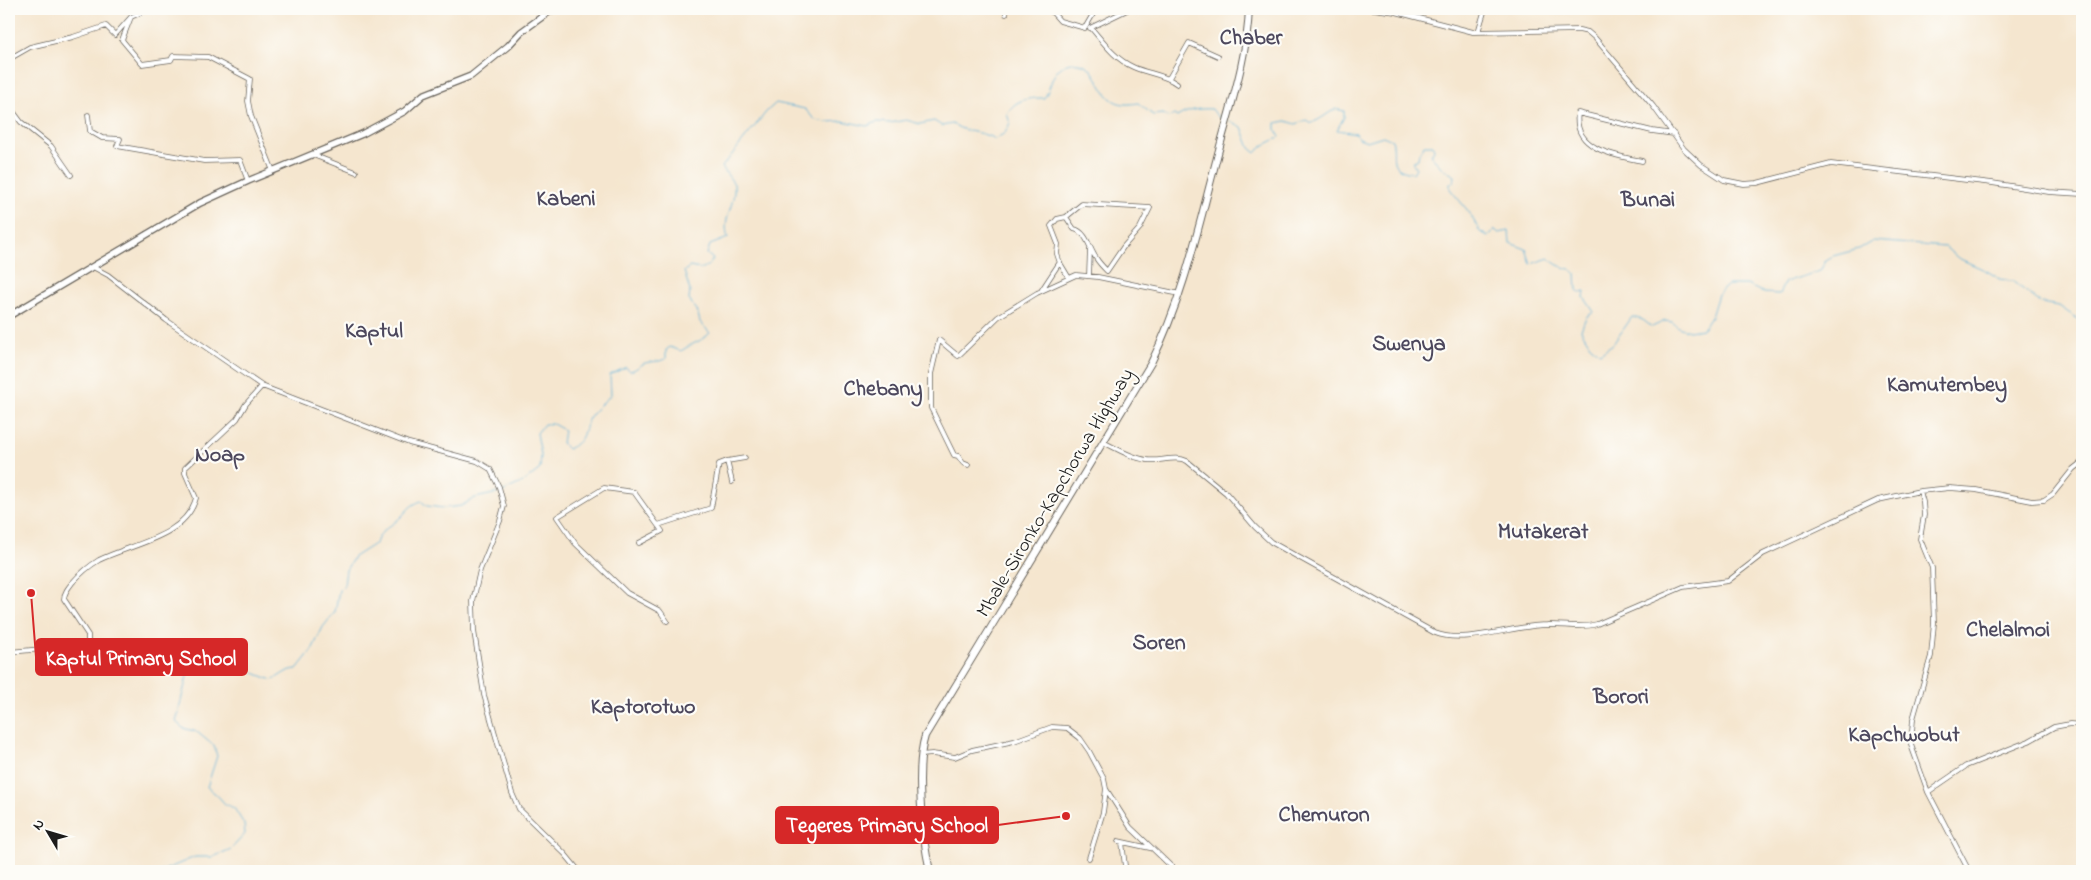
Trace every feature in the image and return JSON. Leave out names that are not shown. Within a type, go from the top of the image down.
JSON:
[{"type":"main road","name":"Mbale-Sironko-Kapchorwa Highway","points":[[930,871],[924,836],[921,755],[925,736],[1151,363],[1165,335],[1180,294],[1226,120],[1241,71],[1249,9]]},
{"type":"street","points":[[9,59],[30,47],[68,39],[106,26],[114,35],[131,17],[149,9]]},
{"type":"street","points":[[9,316],[185,211],[248,181],[362,134],[405,111],[424,95],[471,76],[508,46],[521,32],[553,9]]},
{"type":"street","points":[[1043,9],[1052,10],[1060,20],[1092,29],[1129,9]]},
{"type":"street","points":[[1085,28],[1096,9]]},
{"type":"street","points":[[1373,9],[1391,10],[1478,32],[1579,30],[1588,32],[1632,80],[1684,148],[1701,165],[1715,175],[1734,183],[1757,183],[1831,164],[1992,183],[2049,192],[2082,194]]},
{"type":"street","points":[[1478,32],[1486,9]]},
{"type":"street","points":[[131,17],[122,40],[142,64],[171,60],[173,56],[208,57],[250,79],[248,101],[251,116],[273,171]]},
{"type":"street","points":[[1092,29],[1114,55],[1133,67],[1169,78],[1177,84]]},
{"type":"street","points":[[1169,78],[1189,43],[1218,56]]},
{"type":"street","points":[[9,106],[20,122],[51,146],[71,176]]},
{"type":"street","points":[[1642,161],[1606,153],[1590,144],[1580,132],[1577,120],[1578,113],[1652,131],[1674,134]]},
{"type":"street","points":[[88,115],[90,131],[102,138],[120,139],[117,146],[204,161],[240,160],[248,181]]},
{"type":"street","points":[[313,155],[356,172]]},
{"type":"street","points":[[1066,218],[1074,229],[1079,230],[1088,242],[1097,261],[1107,271],[1124,246],[1140,228],[1150,208],[1082,204],[1066,218],[1057,219],[1051,226],[1058,244],[1060,262],[1069,278]]},
{"type":"street","points":[[1089,276],[1090,249]]},
{"type":"street","points":[[1041,291],[1060,262]]},
{"type":"street","points":[[93,267],[108,275],[166,320],[262,386],[409,443],[484,464],[494,474],[504,501],[500,521],[480,570],[473,601],[474,631],[484,695],[512,793],[519,810],[565,854],[579,871]]},
{"type":"street","points":[[968,465],[963,463],[958,456],[954,455],[931,408],[931,374],[939,340],[958,356],[998,317],[1041,291],[1076,274],[1180,294]]},
{"type":"street","points":[[9,652],[77,646],[88,643],[88,635],[64,599],[68,588],[83,571],[96,562],[157,538],[185,516],[196,498],[185,473],[185,468],[237,419],[246,404],[262,386]]},
{"type":"street","points":[[1103,442],[1146,460],[1180,458],[1187,460],[1226,493],[1255,528],[1271,542],[1435,633],[1452,638],[1533,626],[1583,626],[1597,624],[1683,587],[1728,581],[1763,554],[1878,500],[1920,491],[1950,488],[1976,490],[2032,501],[2044,500],[2053,494],[2073,469],[2082,462]]},
{"type":"street","points":[[658,525],[711,508],[719,464],[745,458]]},
{"type":"street","points":[[727,461],[732,482]]},
{"type":"street","points":[[639,543],[662,531],[634,492],[604,488],[557,517],[575,543],[627,593],[660,611],[667,621]]},
{"type":"street","points":[[1920,491],[1924,516],[1920,539],[1932,568],[1934,623],[1931,656],[1913,719],[1912,749],[1928,792],[1968,871]]},
{"type":"street","points":[[1928,792],[1966,766],[2029,741],[2054,727],[2082,724]]},
{"type":"street","points":[[921,755],[932,754],[955,757],[972,750],[1014,741],[1052,726],[1063,726],[1075,733],[1084,744],[1104,779],[1106,789],[1103,812],[1089,858]]},
{"type":"street","points":[[1106,789],[1130,827],[1177,871]]},
{"type":"street","points":[[1128,871],[1125,866],[1120,841],[1151,848]]},
{"type":"waterway","points":[[502,492],[525,481],[540,469],[541,455],[537,433],[544,424],[553,424],[564,430],[562,443],[568,449],[581,439],[589,418],[611,395],[610,375],[626,367],[630,371],[645,363],[666,359],[666,350],[670,347],[681,351],[710,333],[700,322],[697,310],[689,300],[690,291],[684,271],[690,267],[706,267],[713,259],[707,254],[710,245],[728,238],[726,224],[733,199],[734,184],[722,167],[767,111],[776,103],[805,109],[815,120],[827,122],[843,121],[867,126],[877,122],[890,123],[906,120],[920,124],[934,121],[942,126],[952,124],[995,139],[1005,133],[1010,123],[1007,114],[1014,105],[1022,100],[1044,98],[1052,79],[1060,68],[1064,65],[1077,63],[1085,65],[1092,71],[1114,101],[1128,104],[1138,103],[1153,115],[1163,114],[1169,117],[1174,115],[1177,117],[1194,110],[1212,109],[1217,116],[1224,119]]},
{"type":"waterway","points":[[1230,121],[1242,127],[1250,148],[1256,153],[1262,146],[1280,137],[1276,130],[1276,123],[1286,121],[1296,124],[1306,120],[1311,123],[1336,109],[1344,111],[1344,117],[1337,130],[1356,133],[1359,138],[1367,141],[1383,136],[1392,140],[1395,165],[1404,171],[1413,173],[1416,168],[1412,162],[1418,159],[1424,145],[1433,145],[1434,150],[1430,155],[1443,169],[1455,176],[1454,181],[1450,184],[1450,189],[1469,212],[1480,232],[1488,236],[1495,230],[1499,233],[1509,231],[1510,243],[1526,249],[1531,264],[1549,258],[1557,265],[1570,269],[1576,274],[1577,290],[1580,293],[1585,292],[1584,297],[1594,312],[1586,317],[1581,330],[1590,345],[1600,353],[1613,344],[1632,317],[1643,320],[1652,327],[1665,321],[1672,322],[1678,327],[1689,331],[1703,329],[1711,317],[1718,294],[1728,285],[1747,285],[1764,293],[1779,294],[1785,282],[1820,271],[1826,260],[1833,256],[1859,249],[1873,241],[1945,247],[1958,258],[2000,279],[2012,281],[2041,303],[2059,306],[2082,322]]},
{"type":"waterway","points":[[162,871],[195,857],[213,857],[231,849],[245,834],[244,824],[234,808],[225,804],[207,787],[217,756],[214,746],[197,732],[183,728],[176,722],[188,672],[220,659],[233,660],[254,673],[272,680],[297,669],[312,650],[323,627],[335,612],[339,590],[344,585],[346,570],[354,557],[376,543],[384,530],[421,501],[427,506],[444,508],[461,506],[475,498],[498,493]]},
{"type":"place","name":"Kaptul Primary School","points":[[31,593]]},
{"type":"place","name":"Tegeres Primary School","points":[[1066,816]]},
{"type":"district","name":"Chaber","points":[[1251,36]]},
{"type":"district","name":"Kabeni","points":[[566,197]]},
{"type":"district","name":"Bunai","points":[[1648,198]]},
{"type":"district","name":"Kaptul","points":[[374,329]]},
{"type":"district","name":"Swenya","points":[[1409,342]]},
{"type":"district","name":"Kamutembey","points":[[1947,383]]},
{"type":"district","name":"Chebany","points":[[883,387]]},
{"type":"district","name":"Noap","points":[[220,453]]},
{"type":"district","name":"Mutakerat","points":[[1543,530]]},
{"type":"district","name":"Chelalmoi","points":[[2008,628]]},
{"type":"district","name":"Soren","points":[[1159,641]]},
{"type":"district","name":"Borori","points":[[1621,695]]},
{"type":"district","name":"Kaptorotwo","points":[[643,705]]},
{"type":"district","name":"Kapchwobut","points":[[1904,733]]},
{"type":"district","name":"Chemuron","points":[[1324,813]]}]
